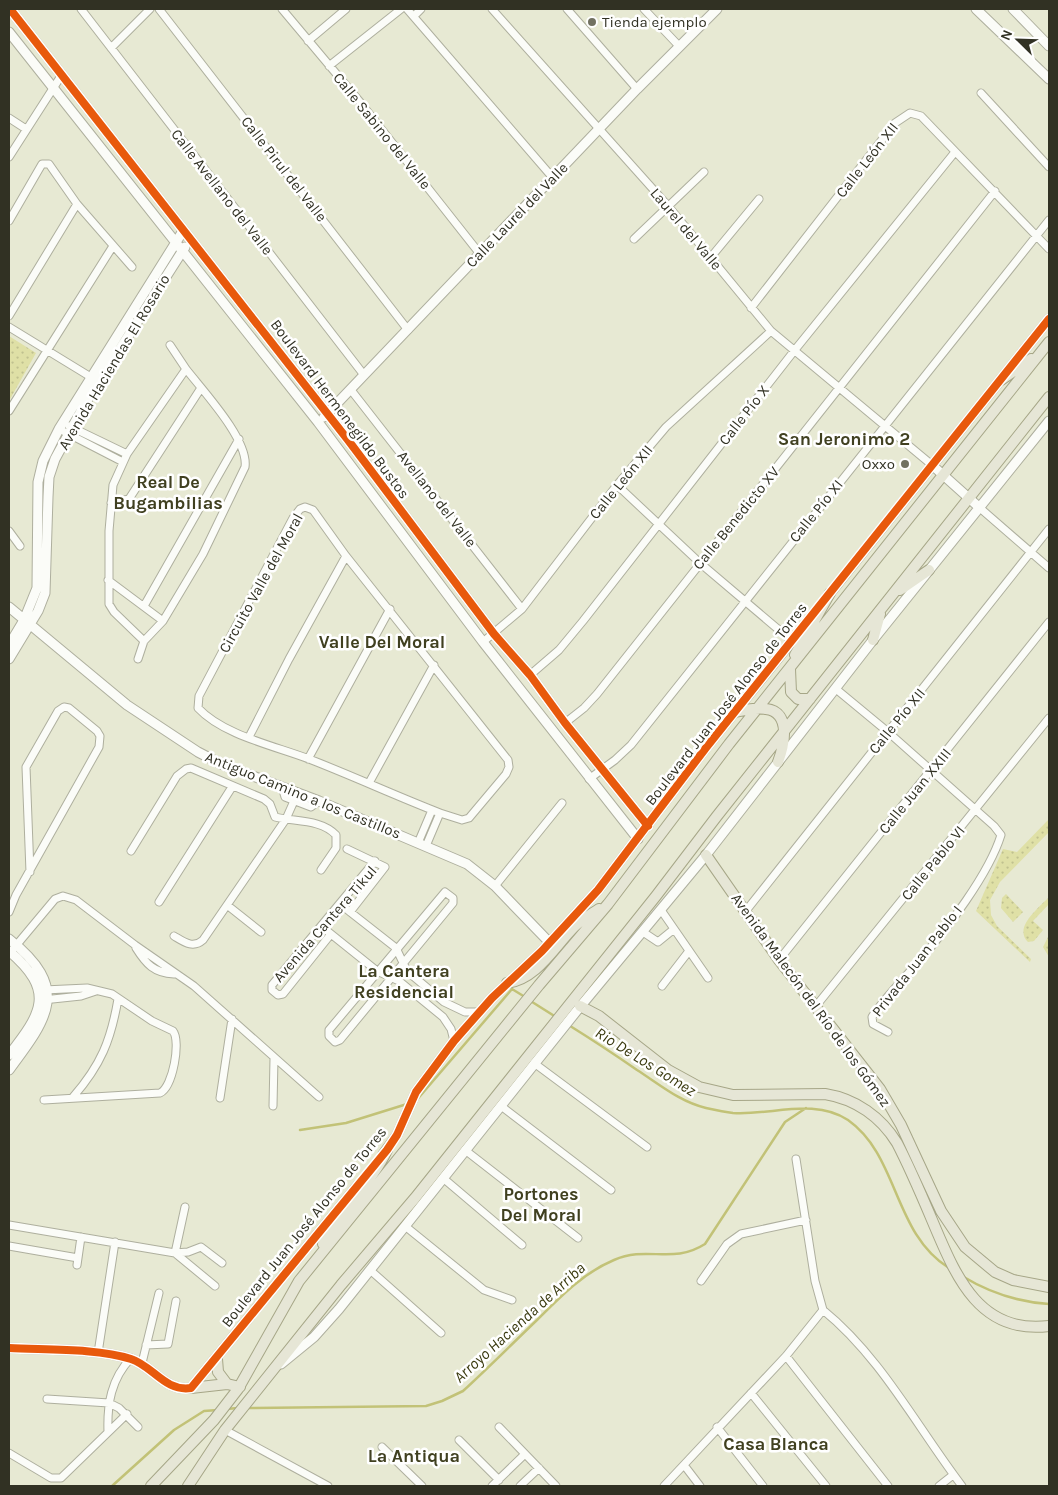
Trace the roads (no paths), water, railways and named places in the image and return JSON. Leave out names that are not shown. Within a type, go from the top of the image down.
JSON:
[{"type":"main road","name":"Boulevard Juan José Alonso de Torres","points":[[151,1486],[214,1420],[239,1388],[299,1281],[538,985],[608,904],[758,709],[1049,342]]},
{"type":"main road","points":[[1001,380],[1042,351]]},
{"type":"main road","points":[[188,1486],[225,1429],[251,1396],[578,1004],[785,731],[1049,397]]},
{"type":"main road","points":[[891,597],[930,570]]},
{"type":"main road","points":[[810,699],[802,700],[793,695],[789,686],[789,670],[800,644],[830,593]]},
{"type":"main road","points":[[873,640],[881,609]]},
{"type":"main road","points":[[735,712],[758,709],[772,711],[782,720],[785,731],[778,762]]},
{"type":"main road","name":"Avenida Malecón del Río de los Gómez","points":[[706,855],[780,960],[865,1067],[901,1125],[941,1211],[965,1247],[996,1272],[1013,1280],[1049,1287]]},
{"type":"main road","points":[[507,983],[517,981],[530,973],[579,923],[608,904]]},
{"type":"main road","name":"Avenida Malecón del Río de los Gómez","points":[[578,1004],[599,1016],[668,1070],[699,1087],[734,1096],[825,1094],[856,1104],[872,1114],[890,1132],[910,1169],[953,1268],[972,1297],[985,1309],[1009,1322],[1027,1326],[1049,1326]]},
{"type":"main road","points":[[319,1256],[332,1228],[374,1173],[386,1150]]},
{"type":"main road","points":[[217,1359],[218,1372],[227,1384]]},
{"type":"main road","points":[[191,1388],[227,1384],[239,1388]]},
{"type":"street","name":"Boulevard Hermenegildo Bustos","points":[[10,9],[328,414],[494,634],[530,675],[565,723],[648,826]]},
{"type":"street","name":"Calle Avellano del Valle","points":[[81,9],[364,375]]},
{"type":"street","points":[[111,48],[150,9]]},
{"type":"street","name":"Calle Pirul del Valle","points":[[159,9],[408,330]]},
{"type":"street","points":[[308,41],[346,9]]},
{"type":"street","points":[[329,66],[401,9]]},
{"type":"street","points":[[407,9],[554,178]]},
{"type":"street","points":[[414,16],[421,9]]},
{"type":"street","name":"Laurel del Valle","points":[[492,9],[598,130],[669,207],[771,331],[932,465]]},
{"type":"street","points":[[567,9],[637,89]]},
{"type":"street","points":[[644,9],[679,46]]},
{"type":"street","name":"Calle Laurel del Valle","points":[[318,422],[351,390],[637,89],[717,9]]},
{"type":"street","points":[[976,9],[1049,79]]},
{"type":"street","points":[[1013,9],[1049,46]]},
{"type":"street","name":"Calle Sabino del Valle","points":[[286,10],[308,41],[360,102],[480,254]]},
{"type":"street","name":"Boulevard Hermenegildo Bustos","points":[[9,32],[52,89],[113,162],[175,244],[196,267],[318,422],[483,642],[638,839]]},
{"type":"street","points":[[9,157],[61,76]]},
{"type":"street","points":[[981,92],[1049,167]]},
{"type":"street","name":"Calle León XII","points":[[751,308],[903,115],[913,112],[921,116],[955,152]]},
{"type":"street","points":[[9,118],[26,129]]},
{"type":"street","points":[[955,152],[995,191],[1049,249]]},
{"type":"street","name":"Calle Pío X","points":[[530,675],[559,650],[794,351],[955,152]]},
{"type":"street","points":[[9,221],[42,164],[49,164],[77,204],[132,266]]},
{"type":"street","points":[[634,239],[704,172]]},
{"type":"street","name":"Calle Benedicto XV","points":[[565,723],[593,698],[840,389],[995,191]]},
{"type":"street","points":[[711,257],[759,199]]},
{"type":"street","points":[[9,316],[77,204]]},
{"type":"street","name":"Calle Pío XI","points":[[589,779],[631,745],[1049,220]]},
{"type":"street","name":"Avenida Haciendas El Rosario","points":[[9,659],[12,641],[42,603],[49,477],[65,429],[150,292],[183,231]]},
{"type":"street","name":"Avenida Haciendas El Rosario","points":[[150,292],[169,271],[190,240]]},
{"type":"street","points":[[9,411],[113,246]]},
{"type":"street","points":[[169,271],[182,265],[196,267]]},
{"type":"street","name":"Boulevard Juan José Alonso de Torres","points":[[191,1388],[217,1359],[386,1150],[397,1135],[416,1092],[454,1041],[479,1012],[550,943],[598,890],[735,712],[1049,319]]},
{"type":"street","points":[[9,328],[95,380]]},
{"type":"street","name":"Calle León XII","points":[[483,642],[522,609],[617,485],[677,416],[771,331]]},
{"type":"street","points":[[138,659],[144,641],[163,622],[203,554],[243,475],[246,460],[239,440],[170,345]]},
{"type":"street","points":[[144,641],[110,608],[108,599],[113,485],[127,454],[186,369]]},
{"type":"street","points":[[111,503],[129,499],[201,388]]},
{"type":"street","name":"Avellano del Valle","points":[[351,390],[522,609]]},
{"type":"street","points":[[578,1004],[643,932],[706,855],[873,640],[1049,421]]},
{"type":"street","points":[[65,429],[127,454]]},
{"type":"street","points":[[65,429],[123,462]]},
{"type":"street","points":[[144,606],[239,440]]},
{"type":"street","points":[[932,465],[1049,568]]},
{"type":"street","points":[[617,485],[700,563],[792,642]]},
{"type":"street","name":"Circuito Valle del Moral","points":[[305,507],[313,510],[346,556],[390,609],[501,750],[509,763],[506,774],[472,816],[462,820],[432,810],[369,783],[249,737],[208,717],[198,708],[197,699],[297,512],[305,507]]},
{"type":"street","name":"Calle Pío XII","points":[[745,912],[1049,529]]},
{"type":"street","points":[[9,531],[20,546]]},
{"type":"street","points":[[249,737],[289,659],[346,556]]},
{"type":"street","points":[[108,580],[163,622]]},
{"type":"street","name":"Antiguo Camino a los Castillos","points":[[9,607],[127,705],[198,752],[221,764],[319,801],[467,864],[495,886],[550,943]]},
{"type":"street","points":[[308,759],[390,609]]},
{"type":"street","name":"Calle Juan XXIII","points":[[780,960],[932,772],[1049,622]]},
{"type":"street","points":[[369,783],[434,665]]},
{"type":"street","points":[[836,689],[888,732],[975,811]]},
{"type":"street","points":[[9,912],[16,895],[30,872],[99,747],[100,736],[69,708],[64,707],[58,711],[26,767],[30,872]]},
{"type":"street","name":"Calle Pablo VI","points":[[816,1006],[1049,718]]},
{"type":"street","points":[[131,851],[177,776],[186,768],[195,769],[232,787],[268,801],[273,815],[324,826],[336,835],[336,848],[321,870]]},
{"type":"street","points":[[159,902],[232,787]]},
{"type":"street","points":[[282,787],[285,796],[294,801],[311,807],[319,801]]},
{"type":"street","points":[[174,936],[191,945],[198,944],[286,819],[294,801]]},
{"type":"street","points":[[495,886],[562,803]]},
{"type":"street","points":[[422,845],[432,810]]},
{"type":"street","name":"Privada Juan Pablo I","points":[[888,1032],[873,1024],[872,1017],[928,951],[965,901],[998,844],[1001,834],[975,811]]},
{"type":"street","points":[[422,845],[440,813]]},
{"type":"street","points":[[348,849],[375,861]]},
{"type":"street","name":"Avenida Cantera Tikul","points":[[331,934],[283,994],[278,995],[272,990],[272,985],[375,861],[385,867],[384,871],[350,912]]},
{"type":"street","points":[[445,892],[453,898],[453,903],[402,964],[340,1040],[335,1042],[328,1036],[329,1030],[445,892]]},
{"type":"street","points":[[9,899],[16,895]]},
{"type":"street","points":[[9,1070],[41,1026],[43,995],[11,947],[52,902],[63,896],[76,900],[134,945],[207,996],[274,1059],[319,1097]]},
{"type":"street","points":[[340,904],[396,948],[402,964],[452,1007],[465,1012],[479,1012]]},
{"type":"street","points":[[227,905],[261,932]]},
{"type":"street","points":[[661,910],[708,978]]},
{"type":"street","points":[[321,926],[377,972],[405,986],[443,1017],[451,1029],[454,1041]]},
{"type":"street","points":[[643,932],[658,942],[674,929]]},
{"type":"street","points":[[662,986],[689,951]]},
{"type":"street","points":[[43,995],[81,996],[97,991],[112,994],[152,1021],[176,1033],[168,1088],[160,1093],[44,1100]]},
{"type":"street","points":[[9,1055],[34,1021],[43,995]]},
{"type":"street","points":[[73,1097],[98,1064],[109,1043],[118,999]]},
{"type":"street","points":[[220,1098],[232,1019]]},
{"type":"street","points":[[271,1372],[324,1327],[534,1063],[554,1031]]},
{"type":"street","points":[[273,1106],[274,1059]]},
{"type":"street","points":[[534,1063],[647,1147]]},
{"type":"street","points":[[500,1106],[611,1190]]},
{"type":"street","points":[[464,1150],[578,1238]]},
{"type":"street","points":[[796,1159],[815,1281],[823,1310],[852,1336],[872,1360],[962,1486]]},
{"type":"street","points":[[443,1178],[522,1245]]},
{"type":"street","points":[[175,1253],[185,1207]]},
{"type":"street","points":[[701,1281],[733,1238],[742,1234],[806,1220]]},
{"type":"street","points":[[9,1225],[175,1253],[188,1252],[201,1247],[222,1263]]},
{"type":"street","points":[[405,1226],[484,1290],[512,1300]]},
{"type":"street","points":[[9,1246],[78,1262],[81,1237]]},
{"type":"street","points":[[98,1353],[115,1242]]},
{"type":"street","points":[[175,1253],[215,1286]]},
{"type":"street","points":[[370,1270],[441,1333]]},
{"type":"street","points":[[142,1363],[159,1293]]},
{"type":"street","points":[[146,1345],[166,1345],[169,1342],[176,1301]]},
{"type":"street","points":[[664,1486],[786,1356],[823,1310]]},
{"type":"street","points":[[9,1348],[98,1353],[131,1358],[142,1363],[166,1383],[178,1388],[191,1388]]},
{"type":"street","points":[[786,1356],[888,1486]]},
{"type":"street","points":[[108,1432],[109,1403],[116,1377],[131,1358]]},
{"type":"street","points":[[750,1393],[826,1486]]},
{"type":"street","points":[[46,1399],[109,1403],[127,1414],[138,1427]]},
{"type":"street","points":[[9,1453],[52,1478],[61,1478],[127,1414]]},
{"type":"street","points":[[499,1427],[556,1486]]},
{"type":"street","points":[[717,1428],[763,1486]]},
{"type":"street","points":[[225,1429],[328,1486]]},
{"type":"street","points":[[459,1440],[499,1480]]},
{"type":"street","points":[[382,1447],[422,1486]]},
{"type":"street","points":[[492,1486],[526,1454]]},
{"type":"street","points":[[684,1465],[700,1486]]},
{"type":"street","points":[[520,1486],[538,1468]]},
{"type":"street","points":[[939,1486],[954,1475]]},
{"type":"waterway","name":"Rio De Los Gomez","points":[[415,1102],[512,989],[525,997]]},
{"type":"waterway","name":"Rio De Los Gomez","points":[[529,1000],[556,1017]]},
{"type":"waterway","name":"Rio De Los Gomez","points":[[567,1024],[687,1102],[733,1113],[806,1108],[835,1113],[848,1120],[865,1135],[877,1153],[917,1235],[931,1253],[949,1268]]},
{"type":"waterway","name":"Rio De Los Gomez","points":[[300,1130],[346,1123],[407,1104]]},
{"type":"waterway","name":"Arroyo Hacienda de Arriba","points":[[246,1408],[426,1406],[463,1391],[563,1294],[603,1265],[626,1256],[682,1253],[705,1244],[785,1122],[806,1108]]},
{"type":"waterway","name":"Rio De Los Gomez","points":[[962,1276],[1004,1296],[1049,1304]]},
{"type":"waterway","name":"Arroyo Hacienda de Arriba","points":[[226,1409],[238,1408]]},
{"type":"waterway","name":"Arroyo Hacienda de Arriba","points":[[112,1486],[174,1430],[204,1411],[218,1410]]},
{"type":"place","name":"Tienda ejemplo","points":[[592,22]]},
{"type":"place","name":"Oxxo","points":[[905,464]]},
{"type":"district","name":"San Jeronimo 2","points":[[844,439]]},
{"type":"district","name":"Real De Bugambilias","points":[[168,492]]},
{"type":"district","name":"Valle Del Moral","points":[[382,642]]},
{"type":"district","name":"La Cantera Residencial","points":[[404,981]]},
{"type":"district","name":"Portones Del Moral","points":[[541,1204]]},
{"type":"district","name":"Casa Blanca","points":[[776,1444]]},
{"type":"district","name":"La Antiqua","points":[[414,1456]]}]
